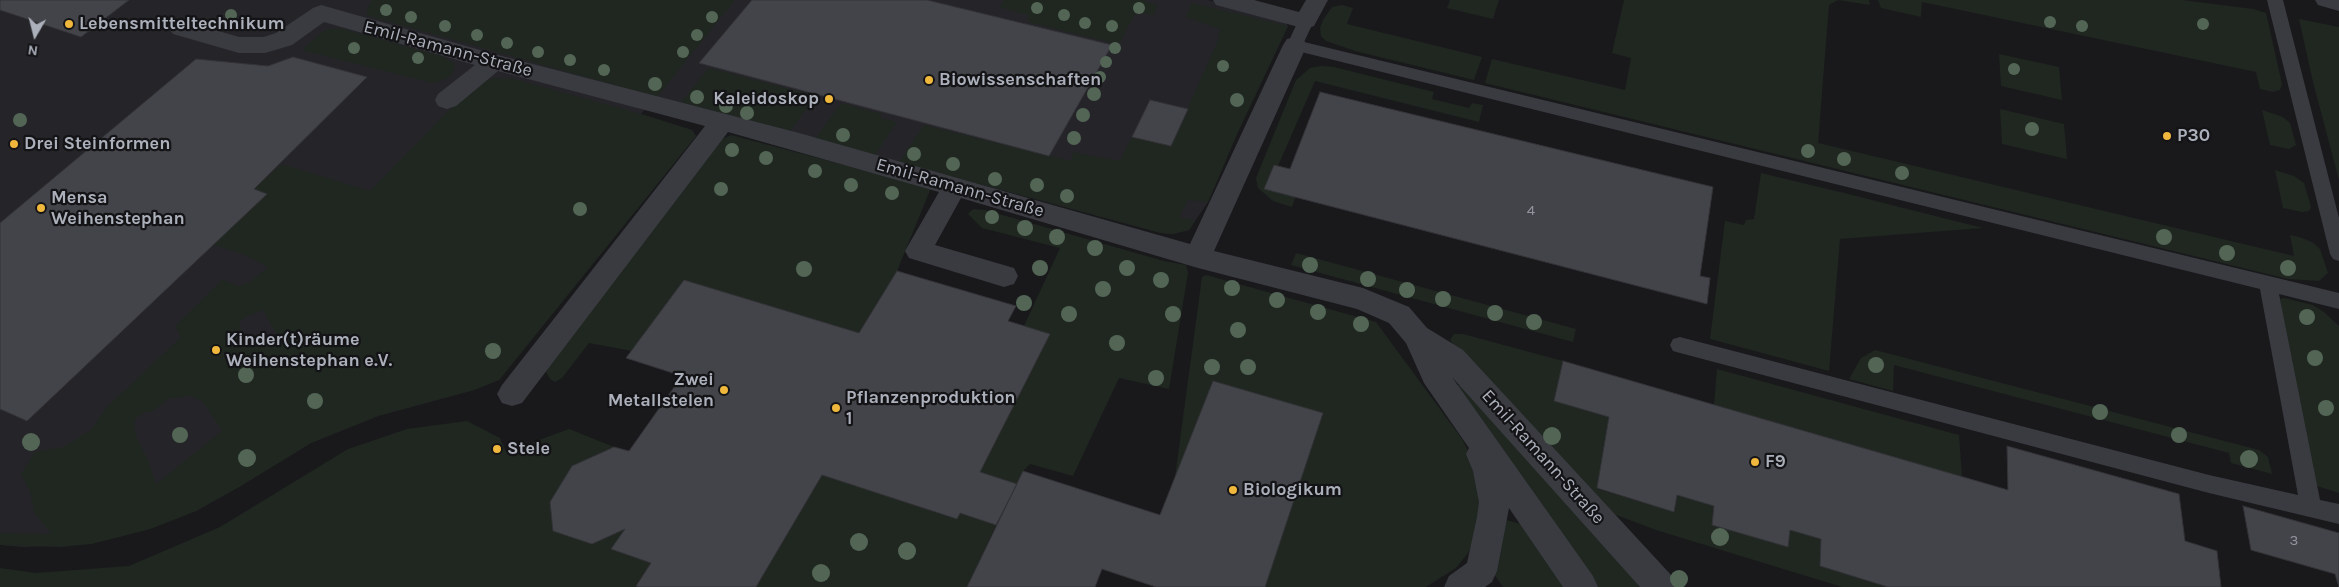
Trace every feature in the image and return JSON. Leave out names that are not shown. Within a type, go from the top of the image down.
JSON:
[{"type":"street","points":[[1224,0],[1306,21],[1317,0]]},
{"type":"street","points":[[2326,0],[2339,3]]},
{"type":"street","name":"Emil-Ramann-Straße","points":[[181,28],[238,45],[265,45],[284,39],[321,13],[494,62],[955,186],[1198,257],[1363,299],[1399,315],[1417,336],[1434,374],[1582,587]]},
{"type":"street","points":[[1198,257],[1295,45]]},
{"type":"street","points":[[447,100],[494,62]]},
{"type":"street","points":[[512,394],[722,122]]},
{"type":"street","points":[[955,186],[918,252],[1004,276]]},
{"type":"street","name":"Emil-Ramann-Straße","points":[[1417,336],[1454,358],[1661,587]]},
{"type":"street","name":"Emil-Ramann-Straße","points":[[1460,587],[1481,571],[1494,502],[1488,471],[1465,417]]},
{"type":"lane","points":[[2274,0],[2339,254]]},
{"type":"lane","points":[[1306,21],[1295,45],[2339,301]]},
{"type":"lane","points":[[2268,284],[2311,507]]},
{"type":"lane","points":[[1680,344],[2190,479],[2339,514]]},
{"type":"shaded area","points":[[0,0],[1208,0],[1281,16],[1288,26],[1237,134],[1208,202],[1189,230],[1173,234],[1161,233],[657,97],[641,114],[692,130],[696,136],[499,380],[474,390],[378,416],[311,443],[196,511],[150,529],[91,544],[24,547],[0,545]]},
{"type":"shaded area","points":[[372,0],[735,0],[657,97],[369,16],[366,11]]},
{"type":"shaded area","points":[[1004,0],[1143,0],[1158,6],[1153,15],[1135,14],[1120,42],[1113,43],[1028,22],[1028,15],[999,7]]},
{"type":"shaded area","points":[[1450,0],[1499,0],[1493,19],[1447,8]]},
{"type":"shaded area","points":[[1624,0],[1838,0],[1829,5],[1818,143],[2294,256],[2290,235],[2299,237],[2312,242],[2320,249],[2328,273],[2319,281],[2288,279],[1485,83],[1492,59],[1625,90],[1631,58],[1612,53]]},
{"type":"shaded area","points":[[1838,0],[1869,0],[1870,5]]},
{"type":"shaded area","points":[[1878,0],[2182,0],[2253,9],[2266,13],[2282,84],[2280,90],[2273,92],[2260,89],[2256,72],[1922,2],[1921,17],[1881,8]]},
{"type":"shaded area","points":[[1192,3],[1288,26],[1237,134],[1208,202],[1188,200],[1179,217],[1195,221],[1189,230],[1173,234],[1161,233],[899,162],[924,125],[1071,161],[1073,152],[1120,161],[1132,137],[1171,146],[1218,40],[1220,29],[1186,17]]},
{"type":"shaded area","points":[[1342,5],[1353,8],[1347,24],[1482,57],[1474,80],[1355,51],[1326,41],[1321,36],[1320,28],[1323,20],[1332,7]]},
{"type":"shaded area","points":[[2299,19],[2339,27],[2339,180],[2313,82]]},
{"type":"shaded area","points":[[340,28],[444,57],[455,64],[453,73],[446,79],[433,83],[302,50],[321,33],[329,29]]},
{"type":"shaded area","points":[[1999,54],[2059,67],[2062,100],[2001,86]]},
{"type":"shaded area","points":[[1321,66],[1334,67],[1434,92],[1432,99],[1469,108],[1472,103],[1483,105],[1479,122],[1315,81],[1278,166],[1274,165],[1264,189],[1296,196],[1292,207],[1273,201],[1258,188],[1256,178],[1296,80],[1310,68]]},
{"type":"shaded area","points":[[709,68],[816,96],[790,131],[681,102]]},
{"type":"shaded area","points":[[496,78],[514,79],[641,114],[692,130],[696,136],[499,380],[474,390],[378,416],[311,443],[196,511],[150,529],[91,544],[60,547],[0,545],[0,533],[51,534],[34,512],[30,491],[21,474],[35,452],[64,447],[91,430],[106,408],[181,337],[175,326],[222,280],[239,286],[250,282],[268,267],[243,254],[213,245],[266,194],[254,189],[281,164],[370,191],[456,103],[482,82]],"holes":[[[263,310],[281,342],[269,347],[254,346],[242,337],[239,323],[245,317]],[[191,396],[203,402],[222,431],[156,484],[147,458],[137,439],[134,425],[136,418],[145,412],[152,412],[170,398]]]},
{"type":"shaded area","points":[[841,103],[882,114],[880,118],[897,122],[875,155],[815,139]]},
{"type":"shaded area","points":[[2000,109],[2064,124],[2067,159],[2002,144]]},
{"type":"shaded area","points":[[2262,110],[2283,117],[2290,123],[2296,145],[2289,149],[2270,145]]},
{"type":"shaded area","points":[[731,135],[931,188],[897,271],[859,333],[684,280],[632,351],[589,343],[562,378],[555,382],[550,379],[546,372],[546,362],[720,140]]},
{"type":"shaded area","points":[[2275,170],[2294,176],[2304,183],[2311,207],[2309,211],[2302,212],[2283,208]]},
{"type":"shaded area","points":[[1761,173],[1983,228],[1840,239],[1829,371],[1710,339],[1725,221],[1744,225],[1746,220],[1754,219]]},
{"type":"shaded area","points":[[973,209],[985,210],[1164,261],[1186,265],[1188,273],[1169,389],[1119,378],[1073,476],[1030,464],[1023,471],[1017,484],[980,472],[1050,334],[1024,326],[1060,248],[982,228],[968,214]]},
{"type":"shaded area","points":[[1296,253],[1576,329],[1573,342],[1291,265]]},
{"type":"shaded area","points":[[1206,275],[1376,322],[1462,439],[1477,469],[1481,502],[1478,532],[1468,553],[1456,568],[1426,587],[1265,587],[1323,414],[1213,382],[1175,477],[1202,277]]},
{"type":"shaded area","points":[[2284,298],[2313,305],[2339,326],[2339,493],[2314,485],[2280,299]]},
{"type":"shaded area","points":[[1454,334],[1463,334],[1563,361],[1554,401],[1609,417],[1597,489],[1674,512],[1677,495],[1714,506],[1712,525],[1788,547],[1790,530],[1821,539],[1820,566],[1888,587],[1842,587],[1656,530],[1603,510],[1460,354],[1450,340]]},
{"type":"shaded area","points":[[1875,350],[2259,450],[2268,457],[2272,474],[2231,463],[2229,453],[1894,365],[1893,391],[1849,379],[1861,358]]},
{"type":"shaded area","points":[[1717,369],[1959,435],[1962,477],[1714,405]]},
{"type":"shaded area","points":[[1466,383],[1648,587],[1594,587],[1456,391],[1458,385]]},
{"type":"shaded area","points":[[467,421],[500,438],[506,452],[569,429],[614,447],[572,467],[550,502],[553,531],[592,544],[625,529],[651,563],[636,585],[639,587],[0,587],[0,568],[36,573],[129,566],[220,527],[348,449],[407,429]]},
{"type":"shaded area","points":[[822,475],[956,519],[960,513],[996,525],[967,587],[756,587]]},
{"type":"shaded area","points":[[1506,520],[1521,524],[1565,587],[1503,587],[1494,574]]},
{"type":"building","name":"Lebensmitteltechnikum","points":[[0,0],[129,0],[81,37],[0,10]]},
{"type":"building","name":"Biowissenschaften","points":[[752,0],[927,0],[1112,45],[1049,156],[699,63]]},
{"type":"building","points":[[293,57],[367,77],[254,189],[267,194],[27,421],[0,409],[0,223],[196,59],[268,66]]},
{"type":"building","points":[[1320,92],[1713,187],[1700,276],[1710,278],[1707,304],[1264,189],[1274,165],[1290,169]]},
{"type":"building","points":[[1150,100],[1188,109],[1171,146],[1132,137]]},
{"type":"building","name":"Pflanzenproduktion 1","points":[[897,271],[1016,306],[1008,321],[1050,334],[980,472],[1017,484],[996,525],[960,513],[957,519],[822,475],[756,587],[639,587],[636,586],[651,563],[611,549],[625,529],[592,544],[553,531],[550,502],[572,466],[614,447],[629,451],[682,376],[626,358],[684,280],[859,333]]},
{"type":"building","name":"F9","points":[[1563,361],[2008,490],[2007,446],[2179,494],[2185,541],[2217,551],[2221,587],[1888,587],[1820,566],[1821,539],[1790,530],[1788,547],[1712,525],[1714,506],[1677,495],[1674,512],[1597,488],[1609,417],[1554,401]]},
{"type":"building","name":"Biologikum","points":[[1213,381],[1323,413],[1265,587],[1156,587],[1102,569],[1095,587],[967,587],[1023,471],[1160,515]]},
{"type":"building","points":[[2243,506],[2339,533],[2339,587],[2335,574],[2251,550]]},
{"type":"place","name":"Lebensmitteltechnikum","points":[[69,24]]},
{"type":"place","name":"Biowissenschaften","points":[[929,80]]},
{"type":"place","name":"Kaleidoskop","points":[[829,99]]},
{"type":"place","name":"P30","points":[[2167,136]]},
{"type":"place","name":"Drei Steinformen","points":[[14,144]]},
{"type":"place","name":"Mensa Weihenstephan","points":[[41,208]]},
{"type":"place","name":"Kinder(t)räume Weihenstephan e.V.","points":[[216,350]]},
{"type":"place","name":"Zwei Metallstelen","points":[[724,390]]},
{"type":"place","name":"Pflanzenproduktion 1","points":[[836,408]]},
{"type":"place","name":"Stele","points":[[497,449]]},
{"type":"place","name":"F9","points":[[1755,462]]},
{"type":"place","name":"Biologikum","points":[[1233,490]]}]
